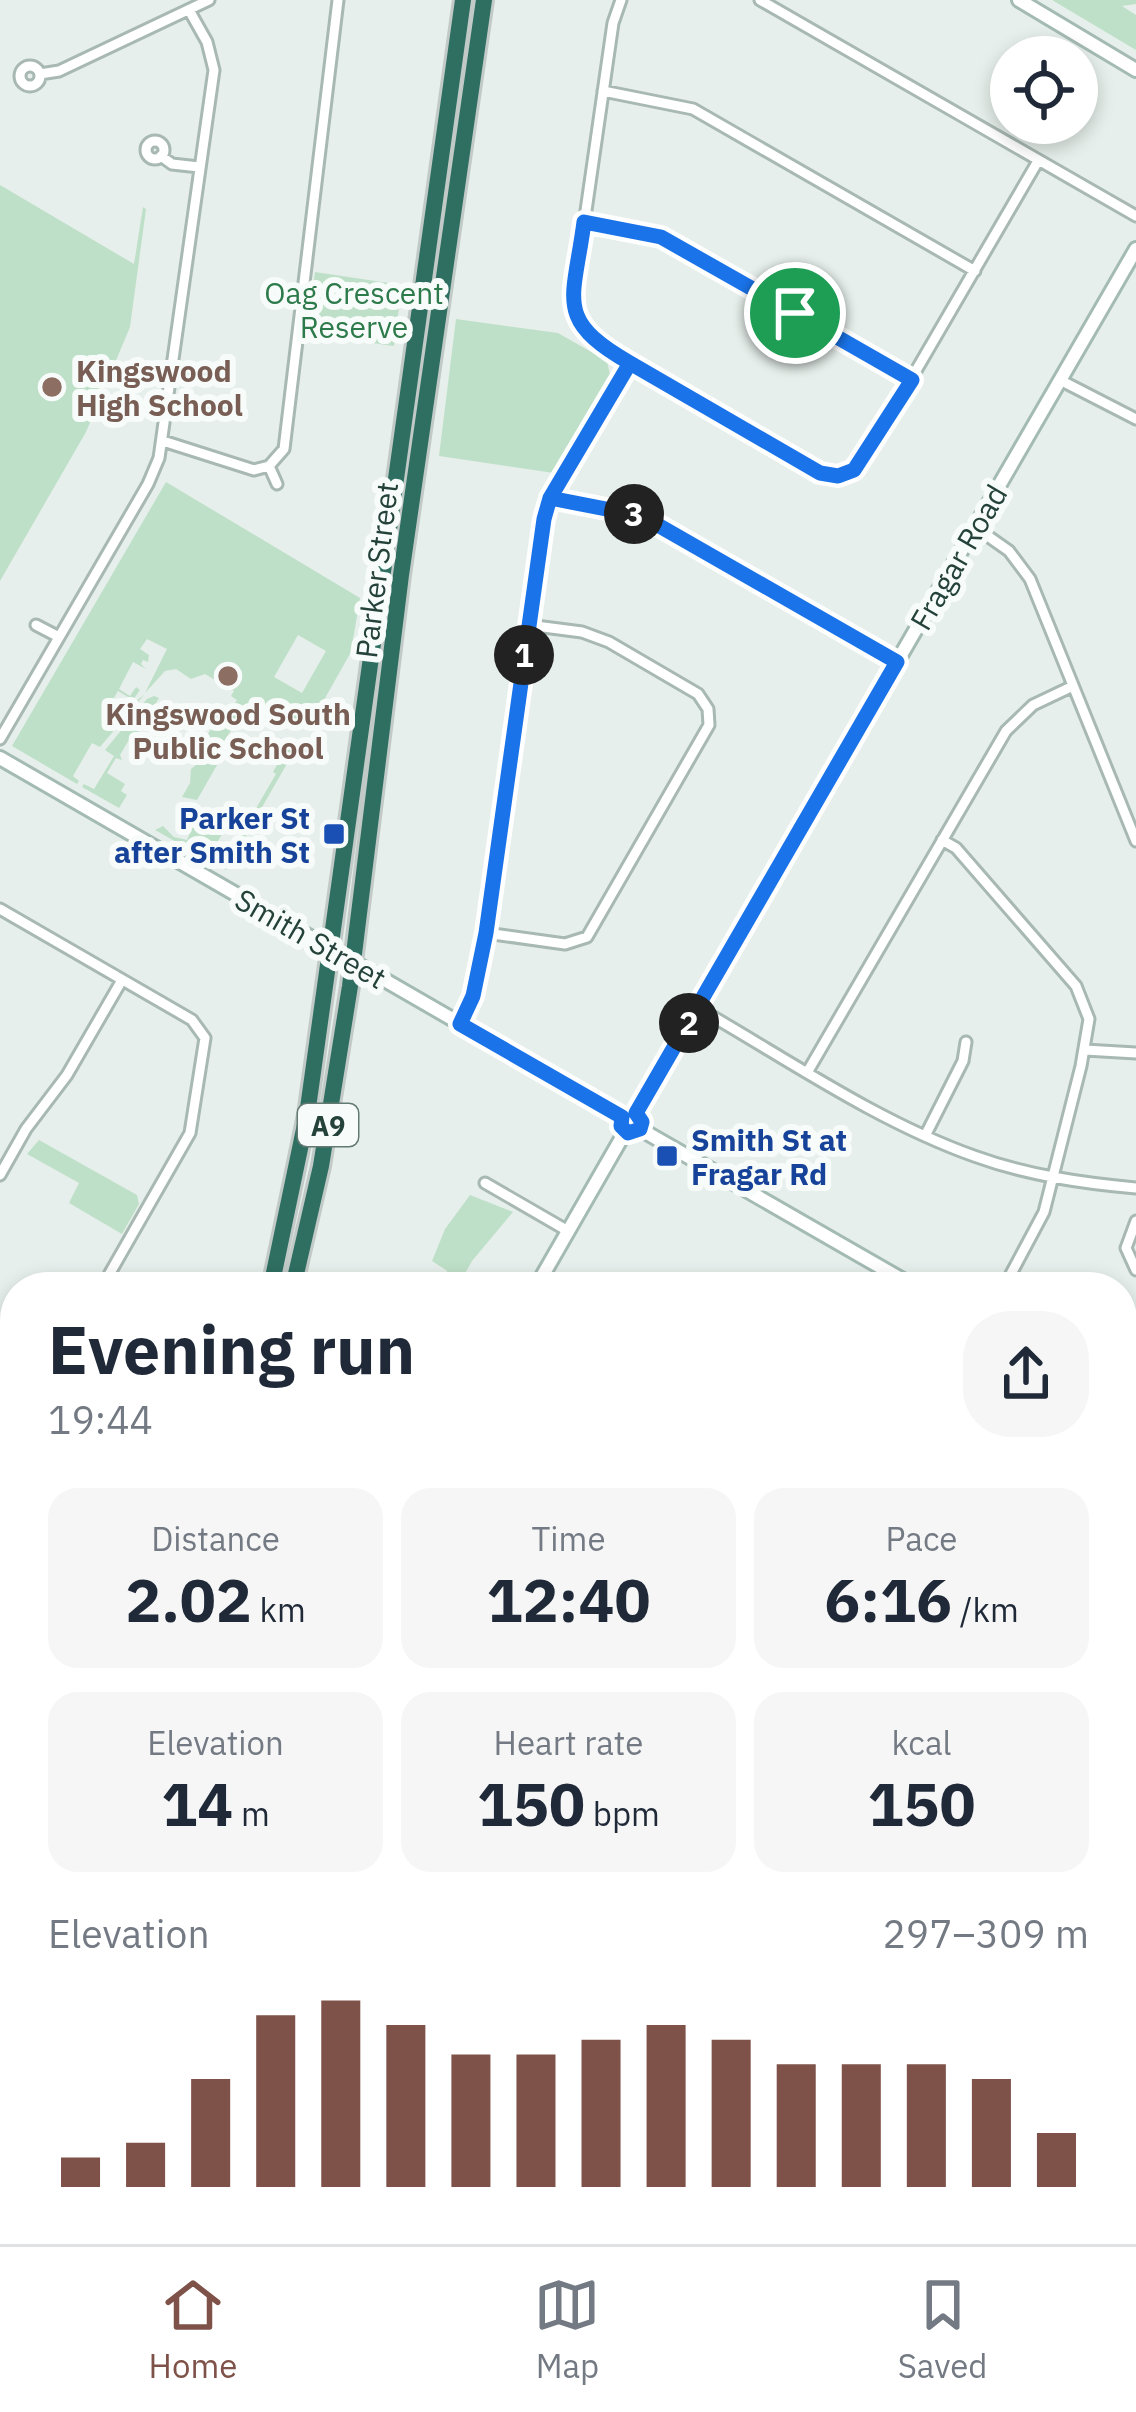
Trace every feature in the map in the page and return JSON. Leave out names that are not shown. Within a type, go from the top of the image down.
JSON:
[{"type":"highway","name":"Parker Street","points":[[274,1272],[295,1183],[332,947],[463,0]]},
{"type":"highway","name":"Parker Street","points":[[296,1272],[321,1166],[353,962],[404,553],[484,0]]},
{"type":"street","points":[[40,74],[59,70],[208,0]]},
{"type":"street","points":[[163,440],[245,469],[269,466],[281,454],[338,0]]},
{"type":"street","points":[[621,0],[613,23],[584,222],[576,316],[590,338],[832,476],[860,466],[1038,161]]},
{"type":"street","points":[[760,0],[1136,216]]},
{"type":"street","points":[[1019,0],[1136,70]]},
{"type":"street","points":[[0,739],[148,484],[163,440],[214,70],[207,42],[189,10]]},
{"type":"street","points":[[603,91],[693,109],[975,271]]},
{"type":"street","points":[[160,156],[172,164],[200,167]]},
{"type":"street","points":[[584,222],[646,232],[671,242],[912,380]]},
{"type":"street","name":"Fragar Road","points":[[545,1272],[1136,249]]},
{"type":"street","points":[[460,1024],[473,996],[486,933],[540,536],[550,498],[630,363]]},
{"type":"street","points":[[1060,380],[1136,419]]},
{"type":"street","points":[[269,466],[277,484]]},
{"type":"street","points":[[550,498],[642,516],[897,662]]},
{"type":"street","points":[[975,527],[1004,546],[1027,572],[1136,841]]},
{"type":"street","points":[[36,625],[59,638]]},
{"type":"street","points":[[486,933],[565,944],[587,937],[709,725],[708,709],[698,694],[609,642],[582,632],[528,625]]},
{"type":"street","points":[[808,1071],[1011,724],[1033,705],[1073,686]]},
{"type":"street","name":"Smith Street","points":[[0,758],[889,1272]]},
{"type":"street","points":[[942,840],[956,848],[1080,992],[1089,1024],[1041,1220],[1012,1272]]},
{"type":"street","points":[[0,929],[4,912],[192,1020],[206,1042],[190,1132],[111,1272]]},
{"type":"street","points":[[0,1174],[26,1129],[67,1076],[122,980]]},
{"type":"street","points":[[698,1008],[925,1136],[986,1160],[1054,1177],[1136,1188]]},
{"type":"street","points":[[925,1136],[963,1061],[966,1042]]},
{"type":"street","points":[[1085,1050],[1136,1053]]},
{"type":"street","points":[[485,1183],[568,1231]]},
{"type":"street","points":[[1136,1222],[1126,1248],[1136,1270]]},
{"type":"green space","points":[[1052,0],[1136,0],[1136,4],[1122,6],[1136,15],[1136,50]]},
{"type":"green space","name":"Kingswood High School","points":[[0,185],[134,264],[143,207],[146,209],[130,327],[86,432],[0,581]]},
{"type":"green space","name":"Oag Crescent Reserve","points":[[315,272],[402,285],[394,346],[307,334]]},
{"type":"green space","points":[[456,319],[558,333],[607,361],[610,375],[554,473],[439,456]]},
{"type":"green space","points":[[166,482],[360,598],[351,652],[315,716],[309,713],[300,728],[250,701],[225,740],[205,751],[204,741],[216,720],[223,723],[237,700],[231,696],[234,691],[205,674],[191,679],[176,669],[165,671],[145,693],[167,649],[147,639],[140,649],[149,655],[148,662],[141,664],[146,669],[133,662],[119,689],[130,696],[136,687],[140,690],[133,700],[118,691],[111,703],[123,710],[128,700],[133,703],[144,695],[100,747],[92,743],[73,776],[77,784],[12,746]],"holes":[[[298,635],[326,651],[302,693],[274,677]]]},
{"type":"green space","points":[[154,696],[159,698],[137,734],[133,733],[120,755],[122,760],[116,758],[107,773],[125,784],[121,791],[127,795],[119,808],[82,787],[94,789],[114,756],[105,750]]},
{"type":"green space","points":[[236,732],[197,800],[182,797],[191,769]]},
{"type":"green space","points":[[288,744],[296,748],[226,870],[155,830],[163,826],[174,837],[187,840],[196,818],[213,832],[227,818],[217,843],[231,851]]},
{"type":"green space","points":[[39,1140],[137,1195],[139,1204],[122,1234],[69,1203],[79,1183],[27,1154]]},
{"type":"green space","points":[[470,1195],[513,1212],[466,1272],[448,1272],[432,1261],[445,1229]]},
{"type":"place","name":"Kingswood High School","points":[[52,387]]},
{"type":"place","name":"Kingswood South Public School","points":[[228,676]]},
{"type":"place","name":"Parker St after Smith St","points":[[334,834]]},
{"type":"place","name":"Smith St at Fragar Rd","points":[[667,1156]]},
{"type":"route","points":[[795,313],[661,237],[584,222],[576,316],[598,345],[630,363],[550,498],[544,519],[486,933],[473,996],[460,1024],[622,1117],[621,1126],[628,1133],[640,1129],[642,1122],[636,1113],[897,662],[642,516],[550,498],[600,413],[630,363],[826,476],[854,470],[912,380],[795,313]]}]
